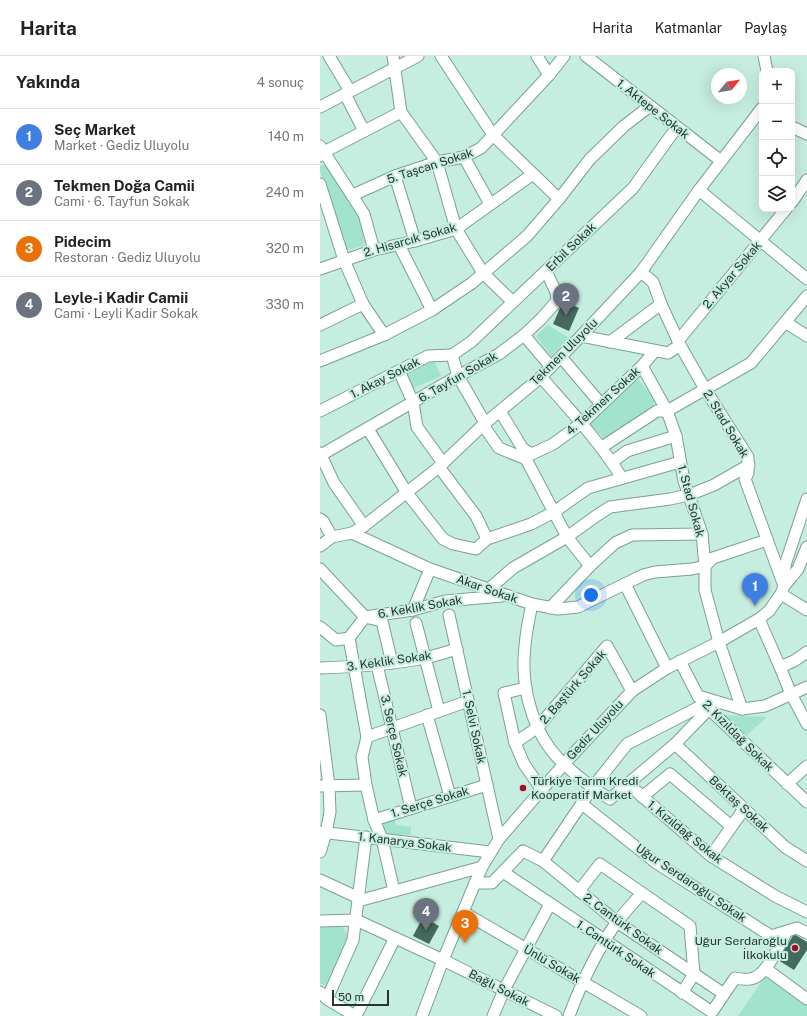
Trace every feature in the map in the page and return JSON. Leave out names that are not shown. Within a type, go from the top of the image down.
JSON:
[{"type":"street","points":[[329,56],[348,93],[364,131]]},
{"type":"street","points":[[392,56],[401,112],[437,162],[456,229],[483,273],[513,302]]},
{"type":"street","points":[[320,107],[418,56]]},
{"type":"street","points":[[441,56],[493,135],[559,199]]},
{"type":"street","points":[[537,56],[549,75]]},
{"type":"street","name":"5. Taşcan Sokak","points":[[353,195],[395,176],[437,162],[464,157],[481,148],[549,75],[564,56]]},
{"type":"street","name":"1. Aktepe Sokak","points":[[586,56],[721,161]]},
{"type":"street","points":[[764,56],[766,68]]},
{"type":"street","points":[[320,361],[384,335],[432,310],[472,283],[526,236],[559,199],[590,159],[624,126],[650,106]]},
{"type":"street","points":[[374,250],[364,214],[353,195],[321,152],[401,112]]},
{"type":"street","name":"Tekmen Uluyolu","points":[[320,546],[332,537],[352,533],[364,526],[441,465],[484,424],[541,377],[641,272],[699,190],[759,114]]},
{"type":"street","name":"Erbil Sokak","points":[[452,355],[471,342],[485,327],[633,188],[677,127]]},
{"type":"street","points":[[795,128],[807,134]]},
{"type":"street","points":[[464,157],[490,204]]},
{"type":"street","name":"2. Hisarcık Sokak","points":[[320,269],[374,250],[415,241],[456,229],[533,174]]},
{"type":"street","points":[[395,176],[415,241]]},
{"type":"street","points":[[795,198],[807,180]]},
{"type":"street","points":[[321,188],[344,260],[363,304],[384,335]]},
{"type":"street","points":[[699,190],[807,279]]},
{"type":"street","name":"2. Akyar Sokak","points":[[679,343],[784,212]]},
{"type":"street","points":[[398,245],[432,310]]},
{"type":"street","name":"6. Tayfun Sokak","points":[[320,454],[368,429],[458,376],[499,354],[524,335],[542,319],[557,301],[556,292],[546,271]]},
{"type":"street","name":"2. Stad Sokak","points":[[641,272],[653,282],[661,304],[679,343],[705,389],[748,457],[748,473],[745,479],[783,590]]},
{"type":"street","points":[[602,447],[656,411],[666,411],[751,363],[807,296]]},
{"type":"street","points":[[320,324],[363,304]]},
{"type":"street","points":[[610,342],[661,304]]},
{"type":"street","points":[[785,322],[807,336]]},
{"type":"street","points":[[524,335],[551,367]]},
{"type":"street","points":[[581,336],[668,354],[679,343]]},
{"type":"street","name":"4. Tekmen Sokak","points":[[500,411],[523,449],[532,454],[553,444],[582,423],[600,404],[642,366],[655,351]]},
{"type":"street","points":[[452,355],[458,376],[499,448],[526,459],[568,537],[590,566]]},
{"type":"street","name":"1. Akay Sokak","points":[[320,411],[428,356],[452,355]]},
{"type":"street","points":[[561,357],[600,404]]},
{"type":"street","name":"1. Stad Sokak","points":[[642,366],[666,411],[676,436],[684,481],[702,534],[705,566],[705,590],[719,642],[742,709]]},
{"type":"street","points":[[399,371],[413,402],[417,427],[476,516],[487,539]]},
{"type":"street","points":[[541,377],[602,447],[622,478]]},
{"type":"street","points":[[368,429],[407,492],[443,539],[453,544],[476,549],[487,539],[531,524],[554,512],[588,488],[680,462]]},
{"type":"street","points":[[612,462],[627,451],[676,436]]},
{"type":"street","points":[[320,454],[334,483],[364,526]]},
{"type":"street","points":[[489,589],[513,568],[568,537],[610,507],[690,495],[714,486],[749,465]]},
{"type":"street","points":[[807,499],[786,562],[783,590],[807,610]]},
{"type":"street","points":[[320,519],[323,520],[332,537]]},
{"type":"street","name":"Akar Sokak","points":[[352,533],[430,569],[507,596],[550,608],[578,608],[643,575],[655,572],[692,569],[705,566]]},
{"type":"street","points":[[550,608],[590,566],[616,543],[632,535],[702,534]]},
{"type":"street","points":[[705,566],[713,558],[767,540]]},
{"type":"street","name":"Gediz Uluyolu","points":[[422,1016],[443,960],[475,883],[490,852],[499,839],[564,764],[632,691],[667,668],[719,642],[759,619],[769,611],[798,569],[807,547]]},
{"type":"street","points":[[320,568],[365,616],[382,621],[392,663]]},
{"type":"street","points":[[413,610],[430,569]]},
{"type":"street","points":[[625,584],[667,668]]},
{"type":"street","name":"6. Keklik Sokak","points":[[349,638],[365,616],[413,610],[445,601],[507,596]]},
{"type":"street","points":[[532,604],[524,647],[524,670],[526,688],[538,727],[545,742],[564,764],[610,799],[675,744],[704,703]]},
{"type":"street","name":"1. Selvi Sokak","points":[[449,615],[499,839]]},
{"type":"street","points":[[759,619],[790,694],[807,724]]},
{"type":"street","points":[[416,623],[439,711]]},
{"type":"street","points":[[320,627],[336,640],[349,638],[367,737],[362,757],[366,785],[374,820],[382,839],[394,891]]},
{"type":"street","name":"2. Baştürk Sokak","points":[[538,727],[607,646],[632,691]]},
{"type":"street","name":"3. Keklik Sokak","points":[[320,668],[355,667],[392,663],[425,658],[457,649]]},
{"type":"street","points":[[780,667],[794,661],[807,652]]},
{"type":"street","name":"2. Kızıldağ Sokak","points":[[680,661],[704,703],[786,784],[807,802]]},
{"type":"street","name":"3. Serçe Sokak","points":[[377,664],[410,808]]},
{"type":"street","points":[[543,860],[593,787],[627,744],[704,703],[742,709],[765,706],[807,687]]},
{"type":"street","points":[[526,688],[504,693],[515,743],[524,764],[542,790]]},
{"type":"street","points":[[367,737],[468,701]]},
{"type":"street","points":[[320,715],[324,786],[330,812],[323,832],[320,852]]},
{"type":"street","points":[[427,715],[450,796]]},
{"type":"street","points":[[515,743],[538,727]]},
{"type":"street","name":"Bektaş Sokak","points":[[675,744],[785,847],[807,860]]},
{"type":"street","points":[[786,784],[807,766]]},
{"type":"street","points":[[642,797],[670,774],[731,826]]},
{"type":"street","name":"1. Kızıldağ Sokak","points":[[628,784],[711,856],[775,896],[807,911]]},
{"type":"street","points":[[324,786],[366,785]]},
{"type":"street","name":"1. Serçe Sokak","points":[[374,820],[487,785]]},
{"type":"street","name":"Uğur Serdaroğlu Sokak","points":[[582,804],[655,862],[771,936],[792,929]]},
{"type":"street","points":[[711,856],[744,809]]},
{"type":"street","name":"1. Kanarya Sokak","points":[[323,832],[490,852]]},
{"type":"street","points":[[366,837],[353,940],[323,995],[356,1016],[395,938]]},
{"type":"street","name":"2. Cantürk Sokak","points":[[503,872],[524,851],[543,860],[617,922],[724,994]]},
{"type":"street","points":[[579,891],[600,864],[690,926],[694,974],[682,993]]},
{"type":"street","points":[[320,880],[359,899],[482,867]]},
{"type":"street","points":[[475,883],[492,883],[503,872]]},
{"type":"street","name":"1. Cantürk Sokak","points":[[503,872],[712,1012],[724,994]]},
{"type":"street","points":[[569,1016],[582,982],[604,941],[617,922],[642,893]]},
{"type":"street","points":[[493,1016],[504,990],[550,904]]},
{"type":"street","points":[[724,994],[735,978],[751,979],[758,977],[766,969],[792,929],[807,911]]},
{"type":"street","name":"Ünlü Sokak","points":[[463,912],[641,1016]]},
{"type":"street","points":[[320,921],[356,920]]},
{"type":"street","name":"Bağlı Sokak","points":[[356,920],[443,960],[556,1016]]},
{"type":"street","points":[[792,929],[807,933]]},
{"type":"street","points":[[766,969],[807,999]]},
{"type":"green space","points":[[327,164],[346,192],[358,215],[365,237],[364,246],[346,250],[320,171],[320,166]]},
{"type":"green space","points":[[548,325],[569,338],[551,356],[536,336]]},
{"type":"green space","points":[[434,361],[441,376],[412,389],[405,374]]},
{"type":"green space","points":[[638,379],[654,399],[653,407],[607,441],[589,424]]},
{"type":"green space","points":[[722,715],[767,717],[745,737]]},
{"type":"green space","points":[[394,815],[396,825],[411,827],[411,835],[383,834],[380,824]]},
{"type":"green space","points":[[320,926],[342,926],[348,937],[327,987],[320,983]]},
{"type":"green space","points":[[765,976],[807,1004],[807,1016],[738,1016]]},
{"type":"building","points":[[563,301],[579,308],[569,331],[553,324]]},
{"type":"building","points":[[423,917],[439,926],[429,944],[413,936]]},
{"type":"building","points":[[794,934],[807,942],[807,950],[794,970],[778,960]]},
{"type":"place","name":"Tekmen Doğa Camii","points":[[566,316]]},
{"type":"place","name":"Seç Market","points":[[755,606]]},
{"type":"place","name":"Türkiye Tarım Kredi Kooperatif Market","points":[[523,788]]},
{"type":"place","name":"Leyle-i Kadir Camii","points":[[426,931]]},
{"type":"place","name":"Pidecim","points":[[465,943]]},
{"type":"place","name":"Uğur Serdaroğlu İlkokulu","points":[[795,948]]}]
